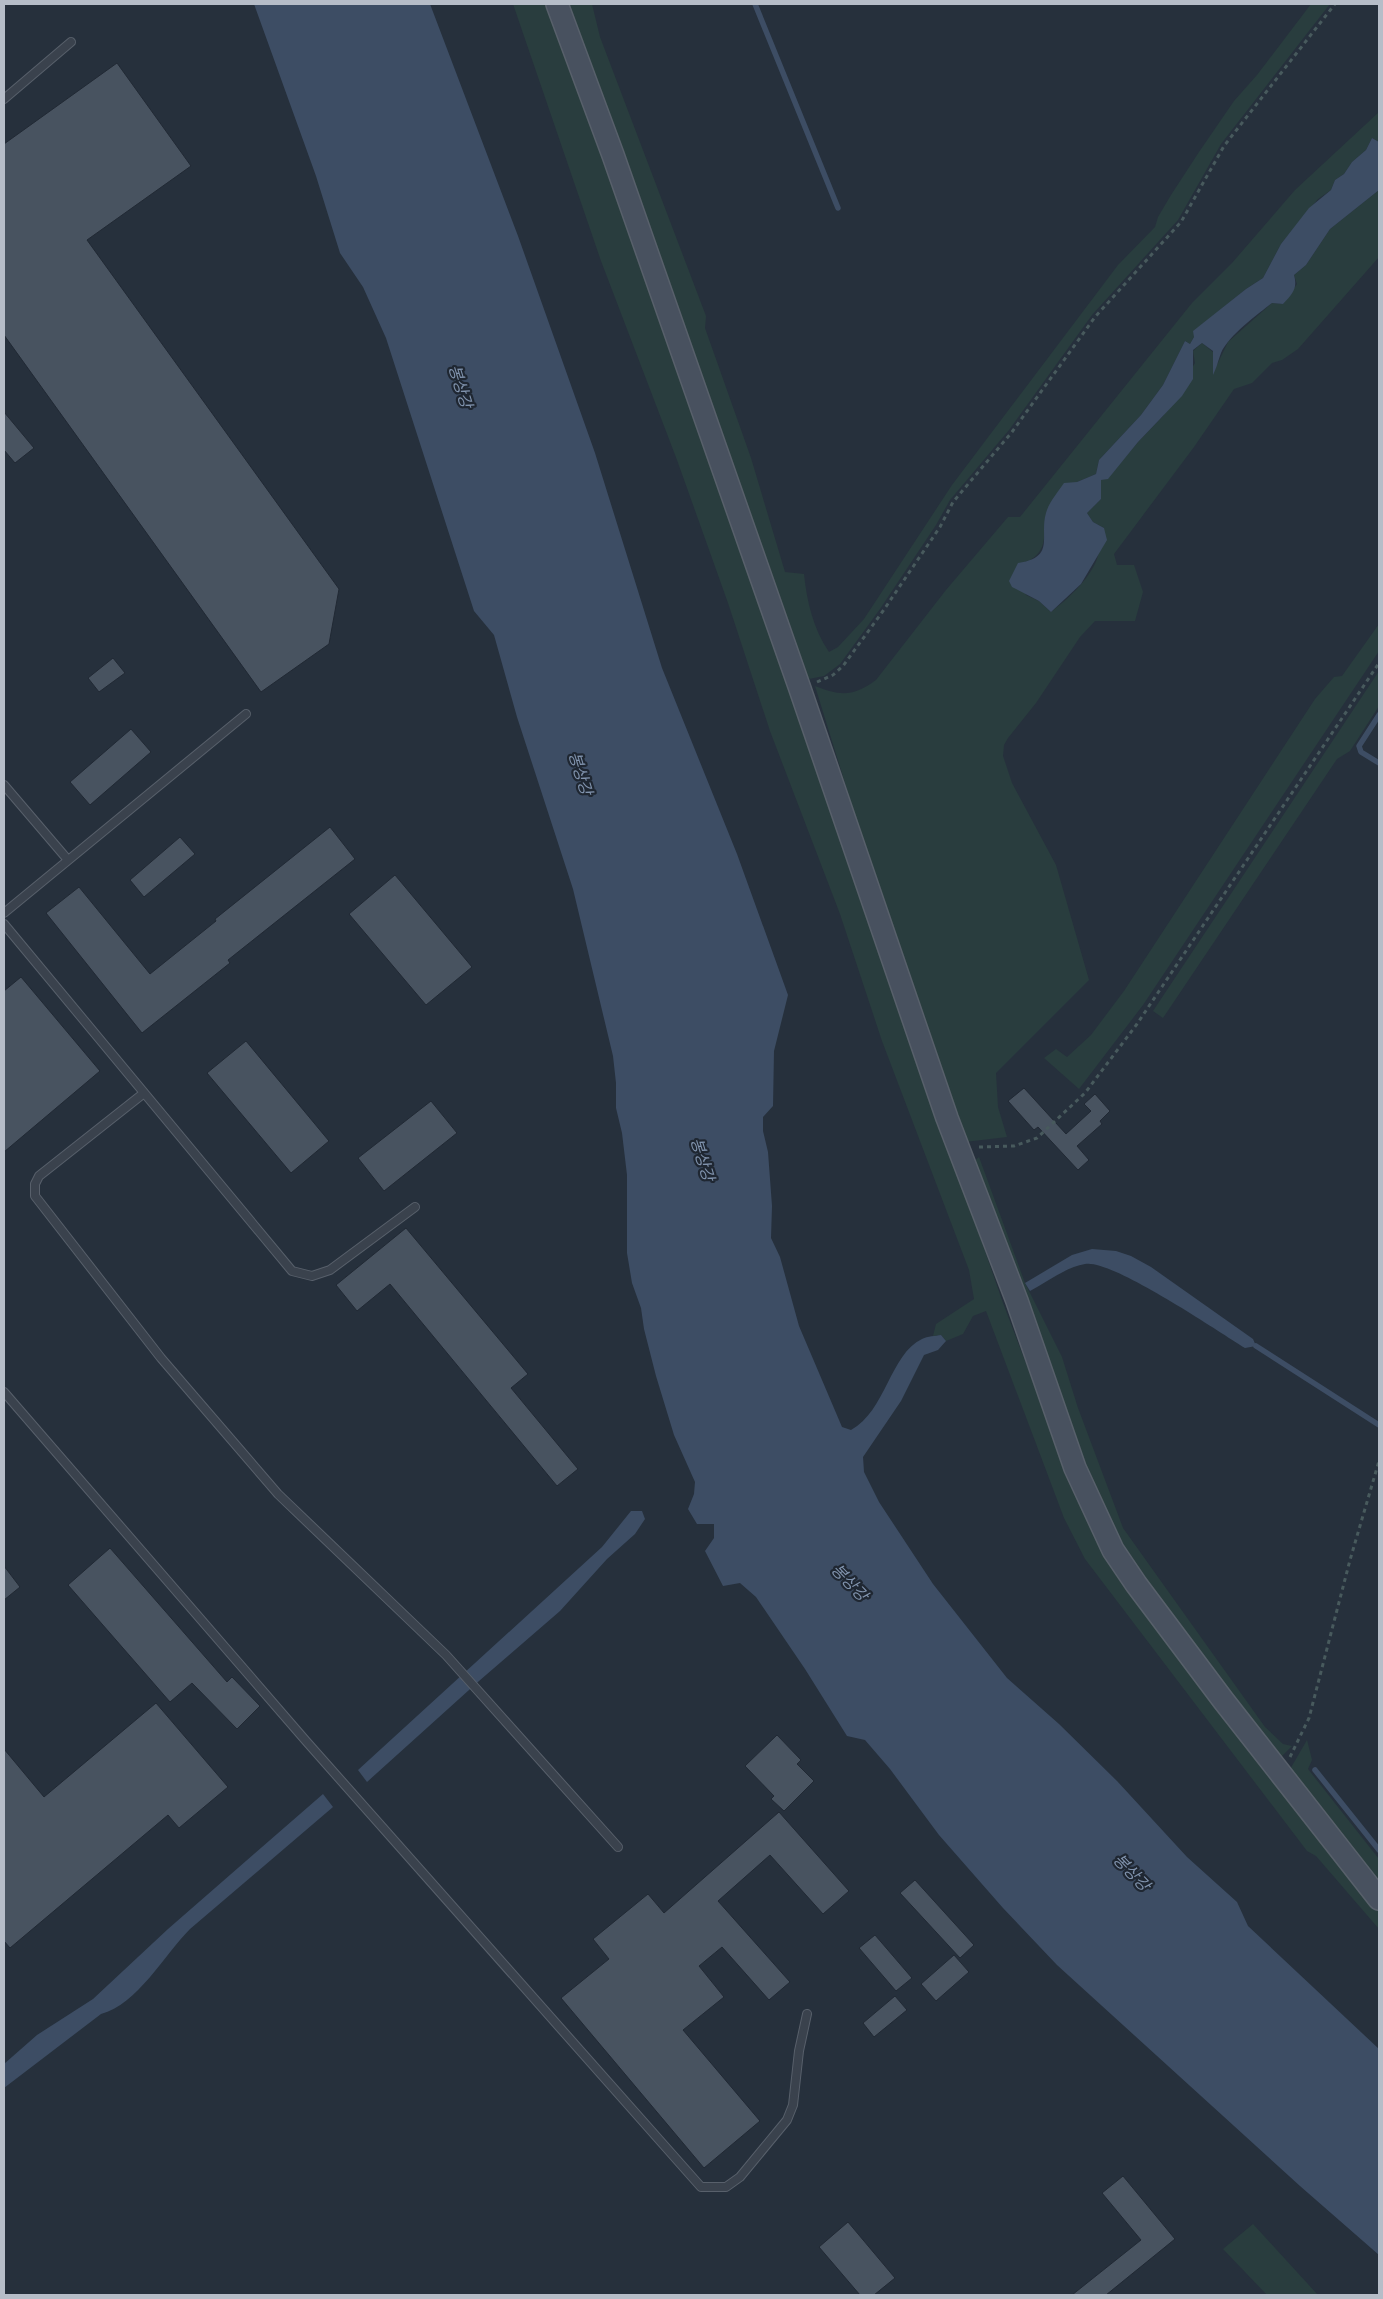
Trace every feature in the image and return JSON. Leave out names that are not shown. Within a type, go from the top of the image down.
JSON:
[{"type":"main road","points":[[557,4],[613,155],[958,1148],[1017,1301],[1075,1468],[1114,1550],[1156,1612],[1379,1899]]},
{"type":"lane","points":[[4,99],[71,42]]},
{"type":"lane","points":[[4,913],[246,714]]},
{"type":"lane","points":[[4,785],[68,860]]},
{"type":"lane","points":[[4,924],[292,1272],[312,1276],[330,1270],[415,1207]]},
{"type":"lane","points":[[144,1093],[40,1176],[35,1184],[35,1196],[161,1358],[278,1494],[446,1655],[618,1846]]},
{"type":"lane","points":[[4,1392],[306,1741],[701,2187],[726,2187],[740,2177],[788,2120],[793,2104],[798,2051],[807,2014]]},
{"type":"path","points":[[799,686],[825,680],[843,666],[940,527],[953,502],[1012,432],[1095,317],[1181,222],[1224,146],[1335,4]]},
{"type":"path","points":[[958,1148],[1014,1146],[1037,1138],[1085,1093],[1137,1024],[1379,663]]},
{"type":"path","points":[[1280,1772],[1294,1751],[1309,1718],[1350,1560],[1379,1461]]},
{"type":"green space","points":[[513,4],[549,4],[606,158],[1003,1303],[1067,1471],[1350,1875],[1379,1912],[1379,1929],[1316,1856],[1307,1851],[1085,1559],[1064,1518],[986,1311],[973,1316],[963,1334],[946,1341],[941,1335],[933,1336],[936,1324],[974,1299],[969,1270],[882,1041],[840,914],[770,731],[728,603],[677,460],[601,261]]},
{"type":"green space","points":[[565,4],[592,4],[600,37],[706,316],[705,328],[751,458],[785,572],[804,574],[812,614],[823,643],[829,652],[838,647],[864,619],[952,485],[1118,265],[1155,227],[1158,217],[1171,195],[1234,101],[1257,75],[1311,4],[1330,4],[1221,144],[1178,220],[1092,315],[1009,430],[950,500],[936,525],[880,609],[840,664],[824,676],[804,680]]},
{"type":"green space","points":[[1379,112],[1379,142],[1372,138],[1366,150],[1352,162],[1344,174],[1335,180],[1331,190],[1318,199],[1281,244],[1263,278],[1246,289],[1194,331],[1194,337],[1190,344],[1185,341],[1163,385],[1141,415],[1099,460],[1096,474],[1077,482],[1044,526],[1044,540],[1040,551],[1031,559],[1018,564],[1026,595],[1039,601],[1051,612],[1077,588],[1093,567],[1101,544],[1104,528],[1093,522],[1087,513],[1101,499],[1101,480],[1108,478],[1163,416],[1195,363],[1193,351],[1202,343],[1213,352],[1213,373],[1228,342],[1272,303],[1283,304],[1297,284],[1294,275],[1306,265],[1330,229],[1379,190],[1379,257],[1298,349],[1282,360],[1272,363],[1252,383],[1234,389],[1194,447],[1114,554],[1117,565],[1134,565],[1143,592],[1135,621],[1095,621],[1080,637],[1036,703],[1004,745],[1003,756],[1012,783],[1056,865],[1089,980],[996,1073],[998,1107],[1007,1137],[965,1142],[883,906],[815,686],[832,692],[846,693],[860,690],[876,680],[946,590],[1008,517],[1020,517],[1192,303],[1232,263],[1295,190]]},
{"type":"green space","points":[[1379,624],[1379,651],[1143,1005],[1079,1089],[1044,1058],[1056,1049],[1067,1057],[1091,1035],[1124,991],[1315,699],[1334,677],[1342,676]]},
{"type":"green space","points":[[1379,671],[1379,706],[1350,751],[1337,759],[1163,1018],[1153,1011]]},
{"type":"green space","points":[[979,1157],[1025,1283],[1062,1357],[1078,1408],[1123,1528],[1265,1727],[1283,1744],[1292,1746],[1281,1757],[1129,1564],[1093,1495],[971,1164]]},
{"type":"green space","points":[[1307,1740],[1312,1760],[1308,1769],[1379,1859],[1379,1887],[1289,1771]]},
{"type":"green space","points":[[1253,2224],[1318,2295],[1267,2295],[1223,2249]]},
{"type":"water","name":"봉상강","points":[[254,4],[430,4],[518,236],[595,453],[662,668],[737,854],[788,995],[774,1051],[773,1106],[763,1117],[763,1131],[768,1152],[772,1206],[771,1238],[780,1257],[799,1326],[842,1427],[851,1430],[863,1421],[872,1410],[902,1357],[911,1346],[931,1336],[941,1335],[946,1341],[938,1350],[924,1355],[901,1401],[863,1457],[864,1472],[879,1502],[933,1584],[1007,1678],[1059,1724],[1117,1781],[1187,1857],[1237,1902],[1248,1926],[1379,2049],[1379,2255],[1300,2186],[1057,1965],[1003,1908],[939,1835],[890,1769],[865,1740],[847,1736],[805,1669],[756,1597],[740,1583],[723,1586],[705,1551],[714,1538],[714,1524],[697,1524],[688,1509],[694,1494],[695,1482],[674,1435],[656,1376],[644,1329],[641,1308],[632,1283],[627,1253],[627,1175],[622,1133],[616,1108],[613,1056],[573,889],[517,717],[494,635],[474,611],[386,338],[363,287],[340,253],[316,176]]},
{"type":"water","points":[[1372,138],[1379,142],[1379,190],[1330,229],[1306,265],[1294,275],[1295,288],[1283,304],[1272,303],[1230,339],[1221,353],[1213,375],[1213,351],[1202,343],[1193,350],[1193,379],[1182,396],[1138,442],[1108,479],[1101,480],[1101,499],[1087,513],[1093,522],[1104,528],[1107,540],[1081,584],[1051,612],[1039,601],[1012,587],[1009,581],[1018,563],[1030,560],[1042,551],[1047,509],[1064,483],[1077,482],[1096,474],[1099,460],[1141,415],[1163,385],[1185,341],[1190,344],[1194,337],[1193,331],[1263,278],[1281,244],[1309,208],[1331,190],[1335,180],[1344,174],[1352,162],[1366,150]]},
{"type":"water","points":[[1092,1249],[1116,1251],[1131,1256],[1151,1267],[1253,1339],[1256,1346],[1245,1348],[1165,1298],[1117,1272],[1098,1265],[1085,1264],[1071,1268],[1030,1291],[1025,1283],[1072,1255]]},
{"type":"water","points":[[631,1511],[642,1511],[645,1519],[635,1534],[607,1559],[560,1611],[367,1782],[358,1770],[602,1547]]},
{"type":"water","points":[[323,1794],[333,1807],[190,1929],[138,1990],[114,2009],[101,2014],[4,2088],[4,2064],[37,2035],[93,1999],[168,1929]]},
{"type":"building","points":[[117,63],[191,166],[87,240],[339,589],[329,644],[261,692],[4,335],[4,144]]},
{"type":"building","points":[[4,412],[34,448],[15,463],[4,450]]},
{"type":"building","points":[[113,658],[125,673],[99,692],[88,678]]},
{"type":"building","points":[[131,729],[151,752],[90,805],[70,782]]},
{"type":"building","points":[[330,827],[355,859],[228,960],[230,963],[142,1033],[46,913],[79,887],[150,974]]},
{"type":"building","points":[[180,837],[195,854],[144,897],[130,880]]},
{"type":"building","points":[[395,875],[472,967],[426,1005],[349,914]]},
{"type":"building","points":[[21,977],[100,1071],[4,1152],[4,991]]},
{"type":"building","points":[[246,1041],[329,1141],[291,1173],[207,1073]]},
{"type":"building","points":[[1024,1088],[1066,1134],[1091,1111],[1084,1104],[1095,1094],[1110,1111],[1100,1121],[1102,1124],[1077,1146],[1089,1160],[1078,1170],[1038,1127],[1034,1130],[1008,1101]]},
{"type":"building","points":[[431,1101],[457,1133],[384,1191],[358,1158]]},
{"type":"building","points":[[406,1228],[528,1374],[511,1388],[578,1469],[557,1486],[390,1284],[357,1311],[336,1285]]},
{"type":"building","points":[[110,1548],[227,1682],[232,1677],[260,1706],[237,1729],[192,1683],[170,1702],[68,1585]]},
{"type":"building","points":[[4,1566],[20,1587],[4,1600]]},
{"type":"building","points":[[156,1703],[228,1787],[179,1828],[168,1815],[10,1948],[4,1941],[4,1749],[44,1797]]},
{"type":"building","points":[[777,1735],[801,1760],[797,1764],[814,1781],[784,1811],[771,1799],[774,1796],[745,1766]]},
{"type":"building","points":[[779,1812],[849,1891],[823,1914],[770,1855],[718,1901],[790,1982],[769,2000],[722,1947],[699,1966],[724,1997],[683,2030],[760,2121],[704,2168],[561,1998],[609,1959],[593,1939],[648,1894],[664,1913]]},
{"type":"building","points":[[915,1880],[974,1945],[960,1958],[900,1893]]},
{"type":"building","points":[[875,1935],[912,1978],[896,1991],[859,1948]]},
{"type":"building","points":[[954,1955],[969,1972],[936,2001],[921,1984]]},
{"type":"building","points":[[895,1996],[907,2010],[874,2037],[863,2023]]},
{"type":"building","points":[[1123,2176],[1175,2239],[1106,2295],[1072,2295],[1141,2240],[1102,2193]]},
{"type":"building","points":[[848,2222],[895,2278],[874,2295],[860,2295],[819,2247]]},
{"type":"waterway","points":[[755,4],[838,208]]},
{"type":"waterway","points":[[1379,715],[1359,746],[1361,752],[1379,763]]},
{"type":"waterway","points":[[1256,1346],[1379,1425]]},
{"type":"waterway","points":[[1315,1770],[1379,1850]]}]
